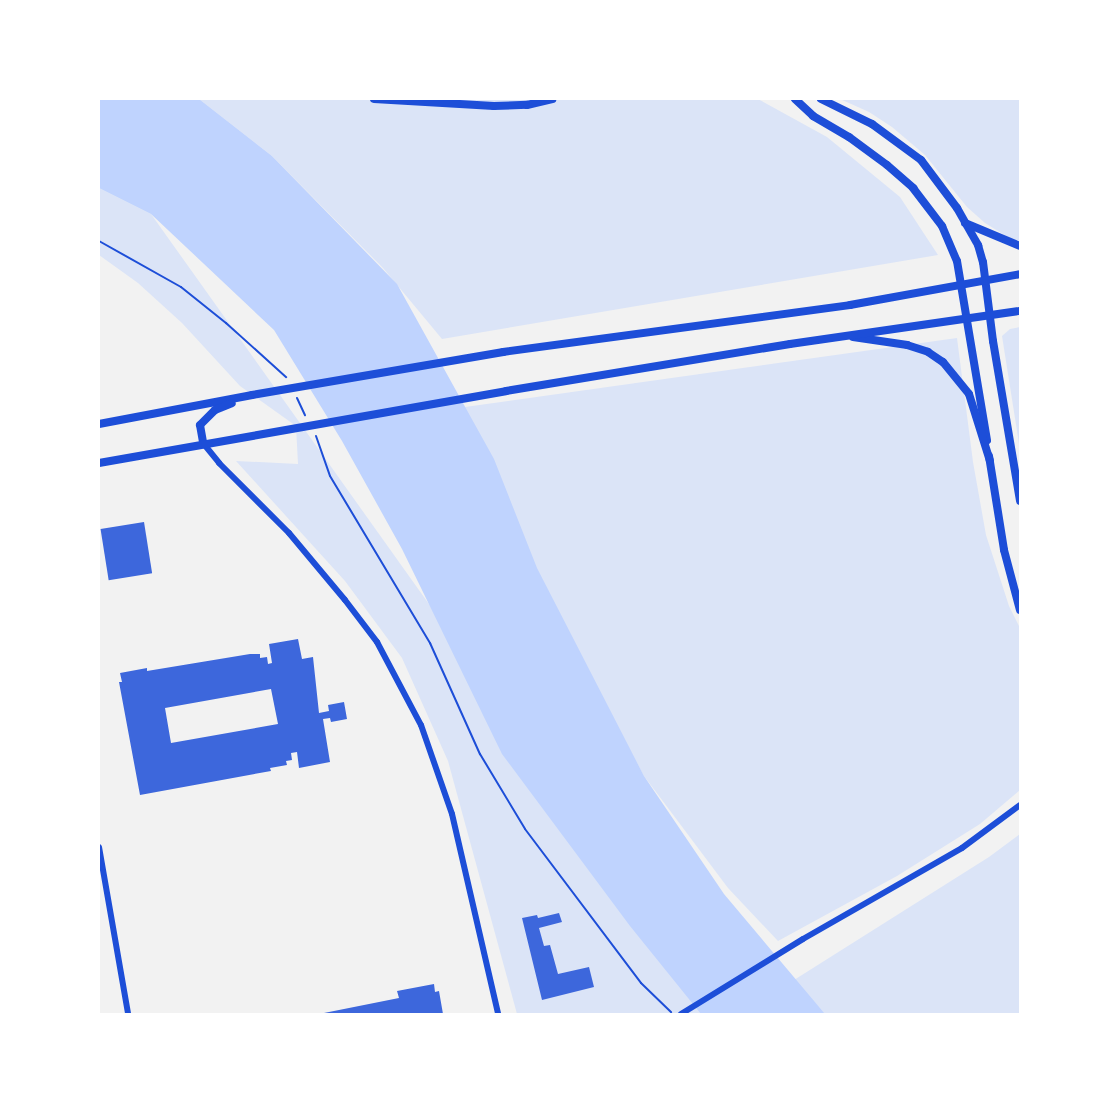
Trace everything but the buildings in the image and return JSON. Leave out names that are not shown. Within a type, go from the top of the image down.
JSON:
[{"type":"main road","points":[[965,223],[1020,246]]},
{"type":"main road","points":[[99,424],[252,394],[503,352],[850,305],[1020,274]]},
{"type":"main road","points":[[99,463],[203,442],[506,391],[844,336],[1020,311]]},
{"type":"main road","points":[[844,336],[907,345],[928,352],[943,363],[969,394],[990,461]]},
{"type":"main road","points":[[203,442],[200,425],[214,410],[252,394]]},
{"type":"street","points":[[374,99],[494,106],[527,105],[552,99]]},
{"type":"street","points":[[795,99],[813,116],[849,137],[914,188],[942,226],[956,256],[1004,550],[1020,610]]},
{"type":"street","points":[[821,99],[872,124],[921,160],[978,245],[986,280],[1020,501]]},
{"type":"street","points":[[203,442],[219,464],[289,533],[377,642],[421,725],[452,814],[498,1014]]},
{"type":"street","points":[[681,1014],[803,939],[921,873],[976,839],[1020,805]]},
{"type":"street","points":[[99,847],[128,1014]]},
{"type":"path","points":[[99,241],[181,287],[226,322],[286,378],[290,386]]},
{"type":"path","points":[[294,394],[307,418]]},
{"type":"path","points":[[316,435],[330,476],[429,643],[480,754],[525,829],[641,982],[673,1014]]},
{"type":"shaded area","points":[[199,99],[758,99],[827,137],[900,197],[938,255],[442,339],[383,268],[272,156]]},
{"type":"shaded area","points":[[840,99],[1020,99],[1020,241],[1011,239],[985,223],[967,207],[925,155],[892,127],[869,112]]},
{"type":"shaded area","points":[[99,188],[151,214],[721,1014],[517,1014],[448,761],[402,658],[345,581],[236,461],[298,464],[296,426],[240,386],[182,323],[138,283],[99,255]]},
{"type":"shaded area","points":[[1020,327],[1020,450],[1002,336],[1010,329]]},
{"type":"shaded area","points":[[957,338],[973,462],[986,535],[1009,606],[1020,628],[1020,790],[980,824],[897,876],[778,941],[728,888],[644,776],[533,571],[465,407]]},
{"type":"shaded area","points":[[1020,834],[1020,1014],[825,1014],[794,980],[989,857]]},
{"type":"water","points":[[99,99],[199,99],[272,156],[397,284],[494,459],[537,568],[644,776],[724,894],[825,1014],[701,1014],[630,926],[502,754],[402,549],[342,441],[274,330],[151,214],[99,188]]}]
